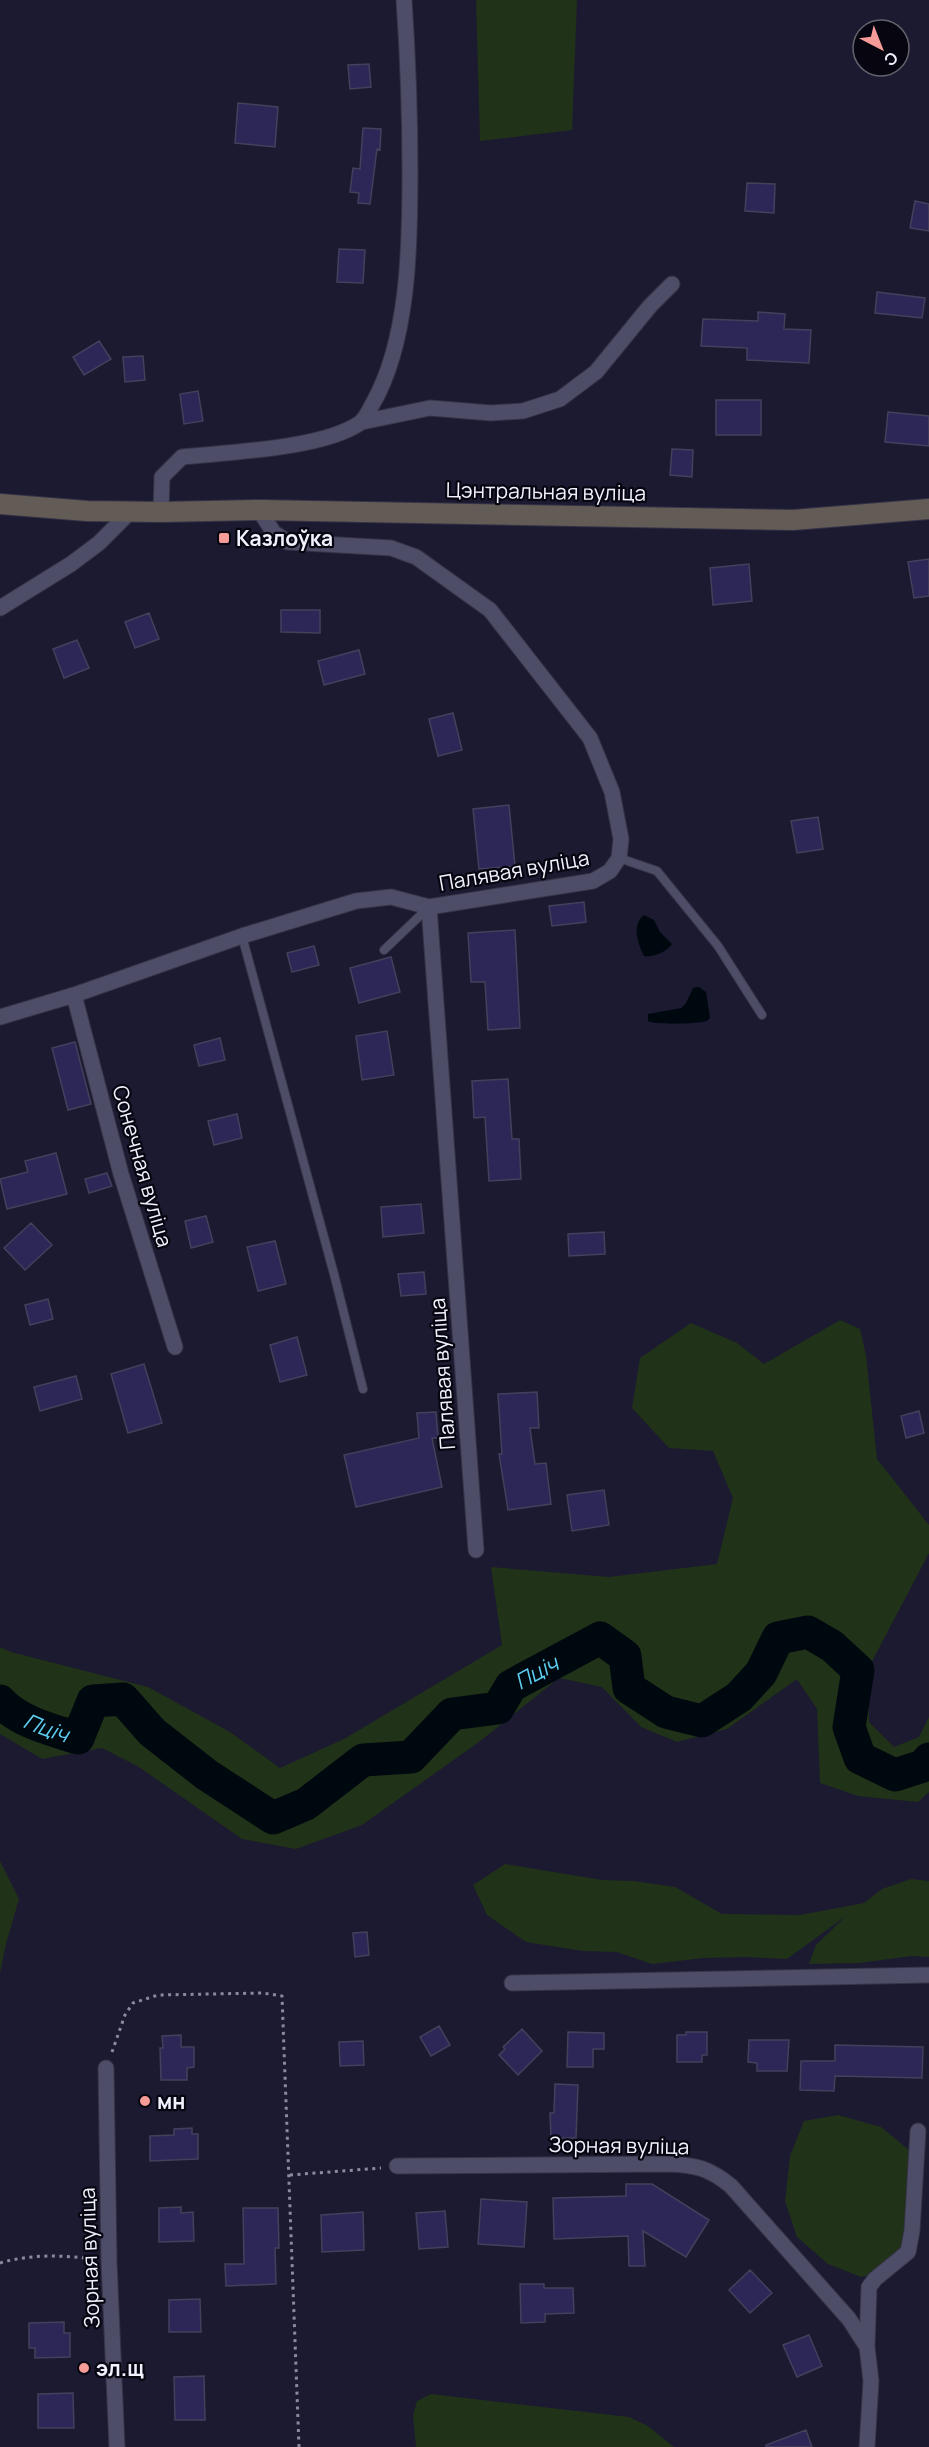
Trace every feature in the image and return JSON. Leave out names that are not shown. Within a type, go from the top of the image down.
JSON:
[{"type":"main road","name":"Цэнтральная вуліца","points":[[0,504],[39,508],[161,512],[259,510],[793,520],[929,509]]},
{"type":"street","points":[[362,422],[381,389],[401,320],[410,240],[410,82],[405,0]]},
{"type":"street","points":[[161,512],[162,477],[182,457],[276,447],[337,436],[362,422],[430,408],[491,413],[523,411],[560,399],[596,372],[650,306],[672,284]]},
{"type":"street","name":"Палявая вуліца","points":[[259,510],[274,533],[288,542],[391,548],[416,557],[490,610],[590,738],[612,792],[621,839],[619,858],[610,871],[593,881],[429,907],[476,1550]]},
{"type":"street","points":[[0,608],[71,564],[99,543],[131,511]]},
{"type":"street","points":[[0,1017],[74,995],[145,968],[242,936],[357,901],[391,897],[429,907]]},
{"type":"street","name":"Сонечная вуліца","points":[[74,995],[121,1174],[175,1347]]},
{"type":"street","points":[[512,1983],[929,1975]]},
{"type":"street","name":"Зорная вуліца","points":[[106,2068],[109,2262],[117,2447]]},
{"type":"street","name":"Зорная вуліца","points":[[867,2447],[871,2382],[867,2347],[869,2287],[875,2279],[908,2252],[912,2231],[918,2131]]},
{"type":"street","name":"Зорная вуліца","points":[[397,2166],[668,2164],[693,2165],[713,2171],[731,2186],[849,2319],[867,2347]]},
{"type":"lane","points":[[619,858],[657,871],[718,946],[762,1015]]},
{"type":"lane","points":[[384,950],[429,907]]},
{"type":"lane","points":[[242,936],[363,1389]]},
{"type":"path","points":[[106,2068],[125,2015],[133,2003],[158,1995],[263,1993],[282,1996],[299,2447]]},
{"type":"path","points":[[290,2175],[397,2166]]},
{"type":"path","points":[[0,2263],[15,2259],[67,2255],[109,2262]]},
{"type":"green space","points":[[476,0],[577,0],[572,130],[480,141]]},
{"type":"green space","points":[[840,1320],[860,1329],[866,1355],[877,1459],[929,1525],[929,1553],[868,1669],[869,1722],[894,1747],[919,1737],[929,1717],[929,1792],[918,1802],[858,1796],[820,1783],[817,1709],[797,1679],[727,1729],[677,1742],[641,1727],[602,1687],[559,1678],[479,1742],[362,1825],[296,1849],[242,1839],[139,1767],[102,1748],[42,1759],[0,1734],[0,1647],[11,1652],[148,1687],[230,1732],[280,1768],[344,1739],[502,1645],[491,1567],[609,1577],[717,1564],[733,1498],[713,1451],[669,1448],[632,1408],[640,1358],[691,1323],[737,1343],[764,1364]]},
{"type":"green space","points":[[0,1861],[19,1899],[0,1973]]},
{"type":"green space","points":[[505,1864],[602,1880],[634,1881],[675,1887],[722,1914],[800,1915],[864,1903],[882,1889],[911,1879],[929,1881],[929,1957],[912,1956],[859,1963],[809,1964],[816,1945],[846,1916],[787,1959],[704,1958],[652,1964],[617,1952],[583,1951],[526,1942],[487,1915],[473,1885]]},
{"type":"green space","points":[[838,2115],[881,2127],[909,2150],[908,2252],[885,2271],[861,2277],[828,2264],[797,2237],[785,2201],[790,2156],[804,2121]]},
{"type":"green space","points":[[431,2394],[629,2417],[648,2426],[674,2447],[416,2447],[413,2416],[417,2401]]},
{"type":"shaded area","points":[[644,915],[654,920],[660,932],[672,944],[664,951],[652,956],[644,956],[637,935],[638,924]]},
{"type":"shaded area","points":[[699,987],[706,992],[710,1018],[707,1021],[677,1024],[648,1021],[648,1014],[681,1008],[693,988]]},
{"type":"building","points":[[369,64],[371,87],[350,89],[348,65]]},
{"type":"building","points":[[238,103],[278,107],[275,147],[235,143]]},
{"type":"building","points":[[363,128],[381,129],[380,150],[377,149],[370,204],[358,203],[359,193],[350,192],[353,168],[360,169]]},
{"type":"building","points":[[747,183],[775,184],[774,213],[745,211]]},
{"type":"building","points":[[915,201],[929,204],[929,231],[910,228]]},
{"type":"building","points":[[339,249],[365,250],[363,283],[337,282]]},
{"type":"building","points":[[877,292],[925,298],[922,318],[875,313]]},
{"type":"building","points":[[758,312],[785,314],[784,329],[811,330],[809,363],[747,360],[747,348],[701,346],[703,319],[758,321]]},
{"type":"building","points":[[99,341],[111,359],[84,375],[73,357]]},
{"type":"building","points":[[143,356],[145,380],[125,382],[123,357]]},
{"type":"building","points":[[198,391],[203,421],[184,424],[180,394]]},
{"type":"building","points":[[716,400],[761,400],[761,435],[716,435]]},
{"type":"building","points":[[888,412],[929,416],[929,446],[885,442]]},
{"type":"building","points":[[672,449],[693,450],[692,477],[670,475]]},
{"type":"building","points":[[929,559],[929,596],[914,598],[908,562]]},
{"type":"building","points":[[749,564],[752,601],[713,605],[710,568]]},
{"type":"building","points":[[281,610],[320,610],[320,633],[281,632]]},
{"type":"building","points":[[149,613],[159,639],[135,648],[125,622]]},
{"type":"building","points":[[77,640],[89,668],[64,678],[53,649]]},
{"type":"building","points":[[359,650],[365,674],[324,685],[318,661]]},
{"type":"building","points":[[453,713],[462,750],[438,756],[429,719]]},
{"type":"building","points":[[509,805],[515,866],[479,869],[473,809]]},
{"type":"building","points":[[818,817],[823,849],[797,853],[791,821]]},
{"type":"building","points":[[584,902],[586,922],[552,926],[549,906]]},
{"type":"building","points":[[515,930],[520,1028],[488,1030],[485,982],[471,982],[468,933]]},
{"type":"building","points":[[314,946],[319,965],[292,972],[287,953]]},
{"type":"building","points":[[391,957],[400,992],[359,1003],[350,968]]},
{"type":"building","points":[[387,1031],[394,1075],[362,1080],[356,1036]]},
{"type":"building","points":[[220,1038],[225,1060],[199,1066],[194,1045]]},
{"type":"building","points":[[75,1042],[91,1104],[68,1110],[52,1048]]},
{"type":"building","points":[[508,1079],[512,1139],[519,1139],[521,1179],[489,1181],[485,1117],[474,1118],[472,1081]]},
{"type":"building","points":[[237,1114],[242,1138],[214,1145],[208,1121]]},
{"type":"building","points":[[56,1153],[67,1194],[7,1209],[0,1179],[28,1172],[25,1161]]},
{"type":"building","points":[[107,1173],[112,1186],[89,1193],[85,1179]]},
{"type":"building","points":[[421,1204],[424,1233],[383,1237],[381,1207]]},
{"type":"building","points":[[206,1216],[213,1242],[191,1248],[185,1221]]},
{"type":"building","points":[[31,1223],[52,1245],[25,1270],[4,1248]]},
{"type":"building","points":[[604,1232],[605,1254],[569,1256],[568,1234]]},
{"type":"building","points":[[275,1241],[286,1284],[258,1291],[247,1247]]},
{"type":"building","points":[[424,1272],[426,1294],[401,1296],[398,1274]]},
{"type":"building","points":[[48,1299],[53,1319],[30,1325],[25,1305]]},
{"type":"building","points":[[297,1337],[307,1375],[280,1382],[270,1345]]},
{"type":"building","points":[[144,1364],[162,1423],[128,1433],[111,1374]]},
{"type":"building","points":[[76,1376],[82,1399],[40,1411],[34,1387]]},
{"type":"building","points":[[537,1392],[539,1428],[530,1428],[535,1464],[546,1463],[551,1504],[508,1510],[499,1454],[502,1454],[498,1394]]},
{"type":"building","points":[[919,1411],[924,1433],[906,1438],[901,1416]]},
{"type":"building","points":[[436,1412],[438,1438],[432,1438],[442,1487],[356,1507],[344,1455],[419,1438],[417,1413]]},
{"type":"building","points":[[604,1490],[609,1525],[572,1531],[567,1495]]},
{"type":"building","points":[[367,1932],[369,1955],[355,1957],[353,1933]]},
{"type":"building","points":[[439,2026],[450,2045],[431,2056],[420,2037]]},
{"type":"building","points":[[522,2029],[542,2051],[518,2075],[499,2055],[505,2049],[503,2047]]},
{"type":"building","points":[[568,2032],[604,2033],[604,2049],[593,2049],[593,2067],[567,2067]]},
{"type":"building","points":[[686,2032],[707,2032],[707,2055],[702,2055],[702,2062],[677,2062],[677,2035],[686,2035]]},
{"type":"building","points":[[181,2035],[181,2047],[194,2047],[194,2067],[187,2068],[187,2080],[161,2080],[162,2036]]},
{"type":"building","points":[[749,2040],[789,2040],[787,2071],[757,2071],[757,2063],[748,2062]]},
{"type":"building","points":[[363,2041],[364,2065],[340,2066],[339,2042]]},
{"type":"building","points":[[835,2045],[923,2047],[922,2078],[835,2076],[834,2091],[800,2090],[801,2061],[835,2061]]},
{"type":"building","points":[[555,2084],[578,2085],[576,2138],[551,2138],[550,2113],[554,2113]]},
{"type":"building","points":[[192,2128],[192,2134],[198,2134],[198,2159],[150,2161],[150,2136],[174,2135],[174,2129]]},
{"type":"building","points":[[626,2184],[652,2184],[709,2220],[686,2257],[643,2231],[645,2266],[629,2266],[628,2236],[554,2239],[553,2198],[626,2196]]},
{"type":"building","points":[[481,2199],[527,2202],[524,2247],[478,2244]]},
{"type":"building","points":[[181,2207],[181,2213],[193,2212],[194,2241],[159,2242],[159,2208]]},
{"type":"building","points":[[243,2208],[278,2208],[279,2248],[275,2248],[276,2284],[226,2286],[225,2264],[244,2264]]},
{"type":"building","points":[[445,2211],[448,2247],[419,2249],[416,2213]]},
{"type":"building","points":[[363,2212],[364,2250],[322,2252],[321,2215]]},
{"type":"building","points":[[750,2270],[772,2293],[750,2313],[729,2290]]},
{"type":"building","points":[[520,2284],[544,2284],[544,2288],[573,2288],[574,2313],[545,2314],[545,2322],[521,2323]]},
{"type":"building","points":[[200,2299],[201,2332],[169,2332],[169,2300]]},
{"type":"building","points":[[64,2322],[64,2333],[70,2333],[70,2357],[35,2358],[35,2348],[29,2348],[29,2323]]},
{"type":"building","points":[[809,2335],[822,2366],[797,2377],[783,2345]]},
{"type":"building","points":[[204,2376],[205,2420],[175,2420],[174,2377]]},
{"type":"building","points":[[73,2393],[74,2428],[38,2428],[38,2394]]},
{"type":"building","points":[[806,2430],[812,2447],[766,2447],[766,2445]]},
{"type":"waterway","name":"Пціч","points":[[0,1701],[26,1720],[78,1738],[93,1701],[123,1699],[152,1732],[207,1775],[273,1818],[306,1804],[363,1760],[411,1757],[452,1714],[498,1708],[511,1686],[600,1638],[625,1656],[629,1688],[666,1712],[702,1721],[739,1697],[761,1673],[778,1638],[808,1632],[832,1646],[858,1670],[849,1727],[860,1758],[895,1775],[923,1766],[929,1759]]},
{"type":"place","name":"Казлоўка","points":[[224,538]]},
{"type":"place","name":"мн","points":[[145,2101]]},
{"type":"place","name":"эл.щ","points":[[84,2368]]}]
